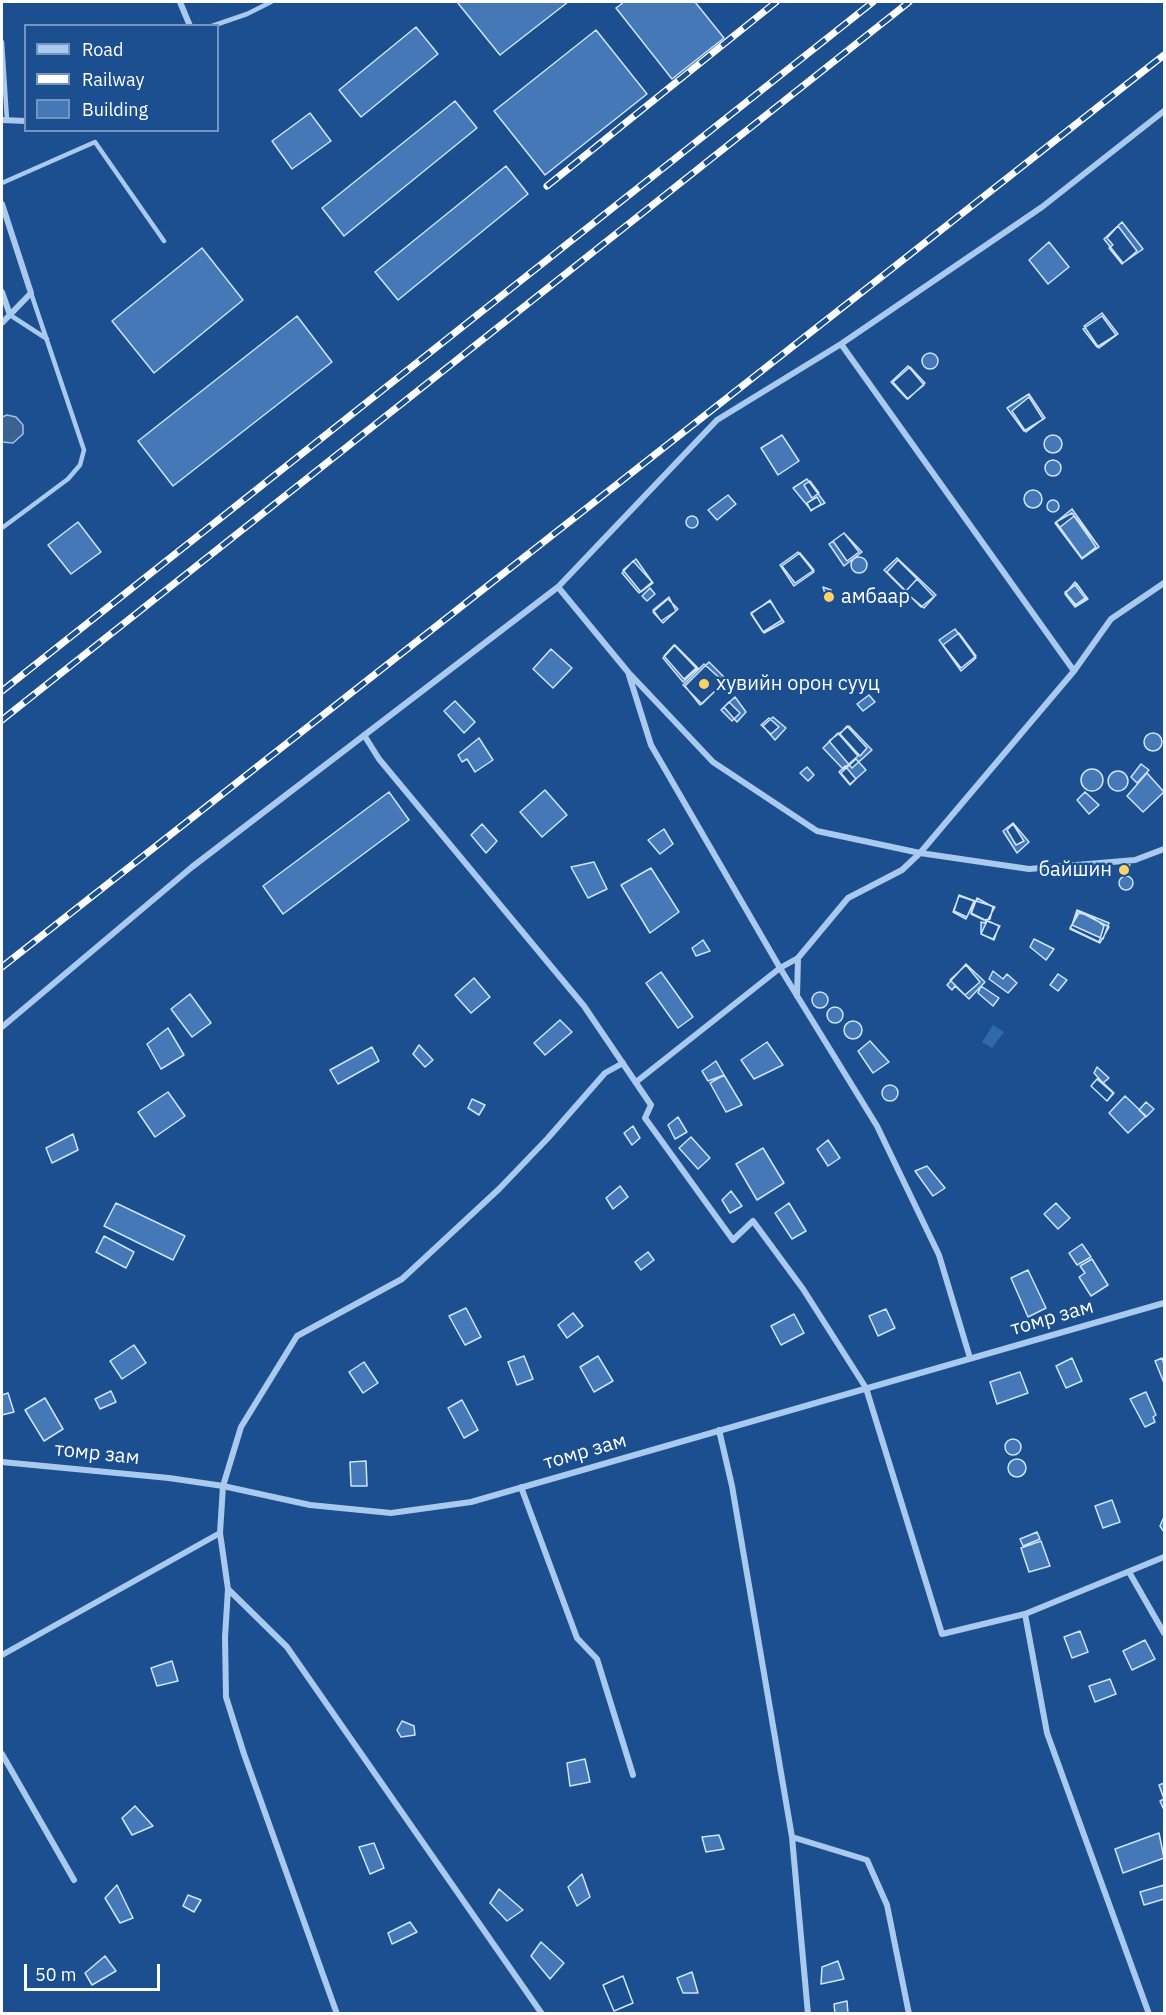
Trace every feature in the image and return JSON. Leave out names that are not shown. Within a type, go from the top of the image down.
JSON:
[{"type":"street","points":[[180,2],[189,24]]},
{"type":"street","points":[[2,1027],[192,867],[558,587],[717,420],[841,344],[1042,207],[1164,111]]},
{"type":"street","points":[[4,120],[24,122]]},
{"type":"street","points":[[2,204],[31,293],[2,323]]},
{"type":"street","points":[[2,292],[10,315]]},
{"type":"street","points":[[841,344],[1074,671]]},
{"type":"street","points":[[636,1082],[780,968],[798,958],[848,898],[902,870],[920,853],[1074,671],[1110,619],[1164,583]]},
{"type":"street","points":[[558,587],[628,672],[712,762],[817,831],[920,853],[1029,869],[1135,860],[1164,849]]},
{"type":"street","points":[[628,672],[651,745],[780,968],[877,1126],[939,1255],[970,1358]]},
{"type":"street","points":[[363,735],[379,759],[584,1006],[651,1105],[645,1118],[733,1240],[753,1221],[803,1289],[866,1388],[942,1634],[1025,1614],[1164,1557]]},
{"type":"street","points":[[797,996],[798,958]]},
{"type":"street","points":[[337,2013],[244,1754],[226,1697],[225,1636],[228,1589],[220,1533],[223,1486],[241,1427],[297,1336],[402,1279],[499,1189],[605,1073],[623,1063]]},
{"type":"street","name":"томр зам","points":[[2,1462],[114,1471],[223,1486],[310,1505],[391,1513],[471,1502],[1164,1303]]},
{"type":"street","points":[[719,1431],[732,1486],[792,1838],[808,2013]]},
{"type":"street","points":[[520,1487],[577,1638],[597,1659],[633,1775]]},
{"type":"street","points":[[2,1655],[220,1533]]},
{"type":"street","points":[[1129,1572],[1164,1633]]},
{"type":"street","points":[[228,1589],[287,1647],[542,2013]]},
{"type":"street","points":[[1025,1614],[1047,1733],[1149,2013]]},
{"type":"street","points":[[2,1754],[74,1880]]},
{"type":"street","points":[[792,1838],[867,1860],[888,1905],[909,2013]]},
{"type":"lane","points":[[218,24],[247,14],[271,2]]},
{"type":"lane","points":[[2,42],[4,120]]},
{"type":"lane","points":[[2,183],[95,142],[164,241]]},
{"type":"lane","points":[[2,528],[68,479],[80,465],[84,450],[31,293]]},
{"type":"lane","points":[[10,315],[47,339]]},
{"type":"shaded area","points":[[7,415],[16,417],[23,425],[23,434],[13,443],[2,442],[2,417]]},
{"type":"shaded area","points":[[993,1025],[1004,1032],[992,1048],[982,1042]]},
{"type":"building","points":[[457,2],[568,2],[500,55]]},
{"type":"building","points":[[624,2],[695,2],[724,38],[672,79],[616,8]]},
{"type":"building","points":[[416,27],[438,54],[361,117],[339,90]]},
{"type":"building","points":[[596,30],[647,94],[545,175],[494,111]]},
{"type":"building","points":[[455,101],[477,128],[344,236],[322,208]]},
{"type":"building","points":[[310,113],[331,141],[292,169],[272,141]]},
{"type":"building","points":[[506,166],[528,194],[398,300],[375,272]]},
{"type":"building","points":[[1122,222],[1143,249],[1123,263],[1104,239]]},
{"type":"building","points":[[1118,226],[1137,251],[1122,264],[1109,248],[1113,245],[1107,238]]},
{"type":"building","points":[[1049,242],[1069,267],[1048,284],[1029,260]]},
{"type":"building","points":[[202,248],[243,300],[154,373],[112,321]]},
{"type":"building","points":[[1102,313],[1118,334],[1099,348],[1084,326]]},
{"type":"building","points":[[297,316],[332,362],[173,486],[138,441]]},
{"type":"building","points":[[1102,316],[1116,335],[1097,347],[1083,329]]},
{"type":"building","points":[[930,353],[936,355],[938,361],[936,367],[930,369],[924,367],[922,361],[924,355]]},
{"type":"building","points":[[908,366],[924,385],[907,399],[891,382]]},
{"type":"building","points":[[910,367],[925,383],[908,399],[893,382]]},
{"type":"building","points":[[1029,394],[1045,418],[1024,431],[1007,408]]},
{"type":"building","points":[[1029,397],[1043,419],[1026,432],[1012,411]]},
{"type":"building","points":[[782,435],[799,461],[778,475],[761,448]]},
{"type":"building","points":[[1053,435],[1059,438],[1062,444],[1059,450],[1053,453],[1047,450],[1044,444],[1047,438]]},
{"type":"building","points":[[1050,460],[1056,460],[1061,468],[1059,474],[1050,476],[1045,471],[1045,465]]},
{"type":"building","points":[[807,479],[825,503],[811,510],[793,488]]},
{"type":"building","points":[[810,481],[819,493],[812,498],[804,485]]},
{"type":"building","points":[[1033,490],[1039,493],[1042,499],[1039,505],[1033,508],[1027,505],[1024,499],[1027,493]]},
{"type":"building","points":[[728,495],[736,504],[717,520],[708,510]]},
{"type":"building","points":[[817,497],[821,504],[811,511],[807,503]]},
{"type":"building","points":[[1055,500],[1058,501],[1058,511],[1051,512],[1048,511],[1047,504],[1048,501]]},
{"type":"building","points":[[1072,509],[1099,547],[1082,559],[1055,523]]},
{"type":"building","points":[[1072,513],[1099,547],[1082,558],[1056,522]]},
{"type":"building","points":[[694,516],[697,517],[697,527],[690,528],[687,527],[686,520],[687,517]]},
{"type":"building","points":[[1074,516],[1096,547],[1082,558],[1059,528]]},
{"type":"building","points":[[78,522],[101,552],[71,574],[48,545]]},
{"type":"building","points":[[844,533],[859,552],[847,561],[833,541]]},
{"type":"building","points":[[844,533],[862,552],[844,566],[829,544]]},
{"type":"building","points":[[798,552],[814,572],[794,586],[780,565]]},
{"type":"building","points":[[800,553],[814,570],[795,583],[782,566]]},
{"type":"building","points":[[859,557],[865,559],[867,565],[865,571],[859,573],[853,571],[851,565],[853,559]]},
{"type":"building","points":[[897,558],[936,595],[921,607],[884,570]]},
{"type":"building","points":[[636,559],[653,583],[641,592],[623,570]]},
{"type":"building","points":[[898,560],[917,579],[906,591],[887,572]]},
{"type":"building","points":[[633,561],[652,582],[639,593],[622,573]]},
{"type":"building","points":[[917,579],[934,597],[924,608],[905,592]]},
{"type":"building","points":[[1075,582],[1088,599],[1075,607],[1065,594]]},
{"type":"building","points":[[1077,584],[1087,598],[1076,605],[1065,592]]},
{"type":"building","points":[[1075,585],[1085,598],[1075,605],[1065,593]]},
{"type":"building","name":"амбаар","points":[[823,587],[831,590],[833,600],[827,601]]},
{"type":"building","points":[[650,588],[655,594],[647,601],[642,596]]},
{"type":"building","points":[[669,597],[676,611],[661,621],[653,610]]},
{"type":"building","points":[[668,599],[678,609],[663,623],[653,612]]},
{"type":"building","name":"хувийн орон сууц","points":[[770,600],[782,620],[763,632],[751,614]]},
{"type":"building","name":"хувийн орон сууц","points":[[770,601],[784,622],[764,633],[751,613]]},
{"type":"building","points":[[955,629],[976,658],[961,671],[939,640]]},
{"type":"building","points":[[959,633],[976,656],[961,668],[943,645]]},
{"type":"building","name":"хувийн орон сууц","points":[[674,645],[696,668],[684,679],[664,656]]},
{"type":"building","name":"хувийн орон сууц","points":[[675,645],[698,668],[683,682],[663,658]]},
{"type":"building","points":[[551,649],[572,668],[553,688],[533,669]]},
{"type":"building","name":"хувийн орон сууц","points":[[709,662],[727,680],[700,705],[685,686]]},
{"type":"building","name":"хувийн орон сууц","points":[[704,664],[724,682],[702,704],[683,685]]},
{"type":"building","name":"хувийн орон сууц","points":[[869,695],[875,702],[863,711],[857,704]]},
{"type":"building","points":[[735,697],[746,712],[737,722],[724,707]]},
{"type":"building","points":[[455,701],[475,722],[464,733],[444,711]]},
{"type":"building","name":"хувийн орон сууц","points":[[729,702],[740,713],[732,721],[721,710]]},
{"type":"building","points":[[773,717],[786,728],[775,740],[763,726]]},
{"type":"building","name":"хувийн орон сууц","points":[[769,718],[779,727],[771,734],[761,725]]},
{"type":"building","name":"хувийн орон сууц","points":[[847,726],[867,748],[860,756],[840,734]]},
{"type":"building","points":[[849,726],[872,750],[852,768],[829,741]]},
{"type":"building","name":"хувийн орон сууц","points":[[838,733],[858,756],[843,769],[823,748]]},
{"type":"building","points":[[1149,733],[1157,733],[1162,738],[1160,749],[1149,751],[1144,746],[1144,738]]},
{"type":"building","points":[[479,738],[493,760],[475,772],[467,759],[462,762],[458,755]]},
{"type":"building","points":[[856,759],[866,770],[850,784],[841,773]]},
{"type":"building","points":[[1141,764],[1149,770],[1137,783],[1131,777]]},
{"type":"building","points":[[845,766],[856,779],[850,785],[839,772]]},
{"type":"building","points":[[807,767],[814,775],[808,781],[800,773]]},
{"type":"building","points":[[1092,769],[1100,772],[1103,780],[1100,788],[1092,791],[1084,788],[1081,780],[1084,772]]},
{"type":"building","points":[[1118,771],[1125,774],[1128,781],[1125,788],[1118,791],[1111,788],[1108,781],[1111,774]]},
{"type":"building","points":[[1147,773],[1164,792],[1143,812],[1127,796]]},
{"type":"building","points":[[545,790],[567,815],[542,837],[520,812]]},
{"type":"building","points":[[389,792],[409,820],[283,914],[263,886]]},
{"type":"building","points":[[1085,792],[1099,805],[1089,814],[1077,800]]},
{"type":"building","points":[[1013,823],[1029,842],[1017,853],[1003,831]]},
{"type":"building","points":[[482,824],[497,841],[486,853],[471,835]]},
{"type":"building","points":[[1013,824],[1024,841],[1016,845],[1007,830]]},
{"type":"building","points":[[664,829],[673,844],[660,854],[648,840]]},
{"type":"building","points":[[594,862],[607,889],[588,898],[571,867]]},
{"type":"building","name":"байшин","points":[[1130,865],[1125,873],[1120,873],[1121,866]]},
{"type":"building","points":[[651,868],[679,912],[650,933],[621,885]]},
{"type":"building","points":[[1123,876],[1129,876],[1133,883],[1129,890],[1123,890],[1119,886],[1119,880]]},
{"type":"building","points":[[959,895],[975,901],[967,917],[954,911]]},
{"type":"building","points":[[959,896],[974,901],[966,919],[953,912]]},
{"type":"building","points":[[977,898],[993,907],[990,919],[984,920],[971,914]]},
{"type":"building","points":[[976,901],[995,907],[987,921],[971,913]]},
{"type":"building","points":[[1077,910],[1109,923],[1103,939],[1072,925]]},
{"type":"building","points":[[1078,911],[1109,927],[1100,943],[1070,929]]},
{"type":"building","points":[[1079,913],[1091,916],[1104,926],[1099,942],[1070,928]]},
{"type":"building","points":[[986,920],[999,926],[994,940],[981,934],[981,922],[985,923]]},
{"type":"building","points":[[987,921],[1000,926],[993,939],[981,934]]},
{"type":"building","points":[[1034,939],[1054,949],[1046,960],[1030,947]]},
{"type":"building","points":[[703,940],[710,951],[696,956],[692,948]]},
{"type":"building","points":[[966,964],[985,982],[969,999],[955,986],[952,990],[947,985]]},
{"type":"building","points":[[966,965],[980,982],[965,995],[950,980]]},
{"type":"building","points":[[993,971],[1003,979],[1007,974],[1017,983],[1008,993],[989,979]]},
{"type":"building","points":[[661,972],[693,1017],[678,1028],[646,983]]},
{"type":"building","points":[[1058,974],[1067,980],[1058,991],[1050,985]]},
{"type":"building","points":[[474,978],[490,997],[471,1013],[455,995]]},
{"type":"building","points":[[981,986],[999,998],[993,1006],[978,993]]},
{"type":"building","points":[[820,992],[826,994],[828,1000],[826,1006],[820,1008],[814,1006],[812,1000],[814,994]]},
{"type":"building","points":[[190,994],[211,1023],[192,1037],[171,1009]]},
{"type":"building","points":[[832,1007],[838,1007],[843,1015],[841,1021],[832,1023],[827,1018],[827,1012]]},
{"type":"building","points":[[560,1020],[572,1032],[545,1055],[534,1043]]},
{"type":"building","points":[[853,1021],[859,1024],[862,1030],[859,1036],[853,1039],[847,1036],[844,1030],[847,1024]]},
{"type":"building","points":[[168,1028],[184,1055],[161,1069],[147,1044]]},
{"type":"building","points":[[870,1041],[889,1062],[873,1073],[858,1051]]},
{"type":"building","points":[[767,1042],[783,1065],[754,1079],[741,1060]]},
{"type":"building","points":[[419,1045],[433,1060],[425,1067],[413,1054]]},
{"type":"building","points":[[372,1047],[379,1061],[338,1084],[330,1070]]},
{"type":"building","points":[[716,1061],[724,1075],[708,1081],[702,1071]]},
{"type":"building","points":[[1097,1067],[1109,1078],[1103,1083],[1094,1073]]},
{"type":"building","points":[[724,1075],[742,1105],[726,1112],[710,1083]]},
{"type":"building","points":[[1098,1078],[1114,1093],[1107,1101],[1091,1086]]},
{"type":"building","points":[[1097,1079],[1113,1093],[1107,1101],[1091,1086]]},
{"type":"building","points":[[887,1085],[893,1085],[898,1093],[896,1099],[887,1101],[882,1096],[882,1090]]},
{"type":"building","points":[[168,1092],[185,1116],[155,1137],[138,1112]]},
{"type":"building","points":[[1125,1096],[1146,1116],[1128,1133],[1109,1113]]},
{"type":"building","points":[[472,1099],[485,1105],[479,1115],[468,1108]]},
{"type":"building","points":[[1146,1102],[1154,1109],[1146,1117],[1139,1110]]},
{"type":"building","points":[[678,1117],[687,1132],[675,1139],[668,1125]]},
{"type":"building","points":[[633,1126],[640,1138],[632,1145],[624,1133]]},
{"type":"building","points":[[73,1134],[78,1150],[52,1163],[46,1148]]},
{"type":"building","points":[[691,1137],[710,1158],[698,1169],[679,1148]]},
{"type":"building","points":[[828,1140],[840,1158],[828,1166],[817,1149]]},
{"type":"building","points":[[763,1148],[784,1183],[757,1200],[736,1164]]},
{"type":"building","points":[[927,1166],[945,1188],[933,1196],[915,1171]]},
{"type":"building","points":[[620,1186],[628,1197],[613,1209],[606,1198]]},
{"type":"building","points":[[731,1191],[742,1206],[730,1213],[722,1200]]},
{"type":"building","points":[[116,1203],[185,1236],[173,1260],[104,1226]]},
{"type":"building","points":[[789,1203],[806,1231],[792,1239],[775,1213]]},
{"type":"building","points":[[1056,1203],[1070,1218],[1058,1229],[1044,1214]]},
{"type":"building","points":[[104,1236],[134,1252],[126,1268],[96,1252]]},
{"type":"building","points":[[1082,1244],[1091,1257],[1077,1265],[1069,1253]]},
{"type":"building","points":[[648,1252],[654,1260],[641,1270],[635,1262]]},
{"type":"building","points":[[1092,1259],[1108,1285],[1091,1296],[1079,1277],[1085,1273],[1080,1266]]},
{"type":"building","points":[[1028,1270],[1046,1308],[1028,1317],[1011,1278]]},
{"type":"building","points":[[466,1308],[481,1337],[465,1345],[449,1316]]},
{"type":"building","points":[[886,1309],[895,1328],[878,1336],[869,1316]]},
{"type":"building","points":[[573,1313],[583,1326],[567,1338],[558,1325]]},
{"type":"building","points":[[794,1314],[804,1333],[781,1345],[771,1326]]},
{"type":"building","points":[[134,1345],[146,1363],[122,1379],[110,1361]]},
{"type":"building","points":[[524,1356],[533,1379],[517,1385],[508,1362]]},
{"type":"building","points":[[598,1356],[613,1381],[594,1392],[580,1367]]},
{"type":"building","points":[[1072,1358],[1082,1381],[1066,1388],[1056,1366]]},
{"type":"building","points":[[1162,1358],[1164,1364],[1164,1383],[1155,1361]]},
{"type":"building","points":[[364,1362],[378,1383],[363,1393],[349,1372]]},
{"type":"building","points":[[1020,1372],[1028,1393],[997,1404],[990,1382]]},
{"type":"building","points":[[111,1391],[116,1402],[100,1409],[95,1399]]},
{"type":"building","points":[[1146,1392],[1156,1415],[1153,1417],[1155,1422],[1145,1427],[1130,1399]]},
{"type":"building","points":[[8,1393],[14,1412],[2,1415],[2,1395]]},
{"type":"building","points":[[45,1398],[63,1429],[44,1441],[25,1410]]},
{"type":"building","points":[[462,1400],[478,1430],[464,1438],[448,1408]]},
{"type":"building","points":[[1013,1439],[1019,1441],[1021,1447],[1019,1453],[1013,1455],[1007,1453],[1005,1447],[1007,1441]]},
{"type":"building","points":[[1017,1459],[1023,1462],[1026,1468],[1023,1474],[1017,1477],[1011,1474],[1008,1468],[1011,1462]]},
{"type":"building","points":[[366,1461],[367,1486],[351,1486],[350,1462]]},
{"type":"building","points":[[1112,1500],[1120,1522],[1103,1528],[1095,1506]]},
{"type":"building","points":[[1164,1517],[1164,1532],[1160,1526]]},
{"type":"building","points":[[1037,1532],[1040,1539],[1023,1546],[1020,1539]]},
{"type":"building","points":[[1041,1541],[1050,1566],[1029,1572],[1021,1548]]},
{"type":"building","points":[[1080,1631],[1088,1652],[1072,1658],[1064,1637]]},
{"type":"building","points":[[1145,1640],[1155,1659],[1132,1670],[1123,1651]]},
{"type":"building","points":[[172,1661],[178,1681],[157,1686],[151,1668]]},
{"type":"building","points":[[1110,1679],[1116,1694],[1095,1702],[1089,1686]]},
{"type":"building","points":[[402,1721],[414,1726],[415,1735],[401,1737],[397,1730]]},
{"type":"building","points":[[585,1759],[590,1782],[570,1786],[567,1763]]},
{"type":"building","points":[[1164,1783],[1164,1799],[1159,1785]]},
{"type":"building","points":[[135,1806],[153,1826],[132,1835],[122,1818]]},
{"type":"building","points":[[1159,1833],[1164,1858],[1123,1873],[1115,1849]]},
{"type":"building","points":[[719,1835],[724,1849],[706,1852],[702,1837]]},
{"type":"building","points":[[374,1843],[384,1868],[370,1874],[359,1847]]},
{"type":"building","points":[[582,1874],[590,1897],[577,1906],[568,1887]]},
{"type":"building","points":[[117,1885],[133,1918],[120,1923],[105,1898]]},
{"type":"building","points":[[1164,1885],[1164,1899],[1144,1905],[1140,1892]]},
{"type":"building","points":[[499,1889],[523,1910],[507,1921],[490,1903]]},
{"type":"building","points":[[188,1895],[201,1900],[194,1912],[183,1906]]},
{"type":"building","points":[[410,1922],[417,1932],[392,1944],[388,1933]]},
{"type":"building","points":[[541,1942],[564,1963],[550,1979],[531,1956]]},
{"type":"building","points":[[105,1956],[116,1971],[92,1985],[85,1973]]},
{"type":"building","points":[[838,1961],[844,1979],[821,1984],[822,1967]]},
{"type":"building","points":[[692,1972],[698,1993],[683,1993],[677,1978]]},
{"type":"building","points":[[623,1976],[633,2003],[614,2011],[603,1985]]},
{"type":"building","points":[[623,1976],[633,2003],[614,2011],[603,1985]]},
{"type":"building","points":[[847,2001],[848,2014],[835,2014],[834,2004]]},
{"type":"railway","points":[[547,186],[776,2]]},
{"type":"railway","points":[[2,691],[873,2]]},
{"type":"railway","points":[[2,720],[909,2]]},
{"type":"railway","points":[[2,967],[1164,55]]},
{"type":"place","name":"амбаар","points":[[829,597]]},
{"type":"place","name":"хувийн орон сууц","points":[[704,684]]},
{"type":"place","name":"байшин","points":[[1124,870]]}]
